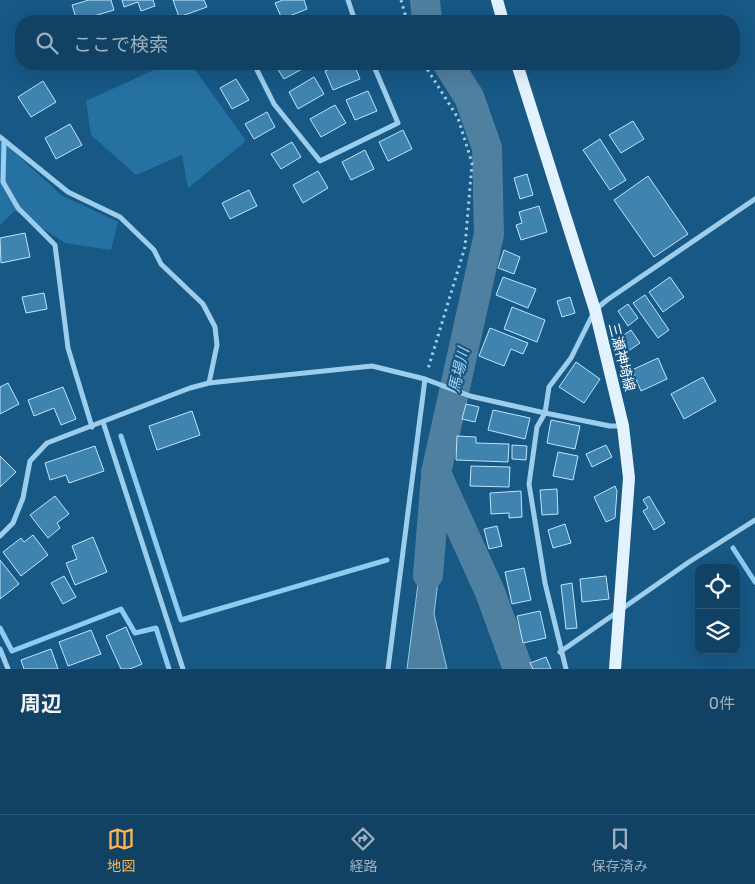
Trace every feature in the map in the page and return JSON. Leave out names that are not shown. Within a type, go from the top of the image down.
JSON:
[{"type":"main road","points":[[496,0],[501,15]]},
{"type":"main road","name":"三瀬神埼線","points":[[519,70],[595,310],[622,426],[628,478],[615,669]]},
{"type":"street","points":[[348,0],[353,15]]},
{"type":"street","points":[[257,70],[274,104],[320,161],[398,123],[376,70]]},
{"type":"street","points":[[2,139],[68,192],[120,217],[154,250],[161,264],[204,304],[215,327],[216,345],[209,383]]},
{"type":"street","points":[[2,139],[3,182],[18,208],[55,245],[68,348],[92,427]]},
{"type":"street","points":[[566,669],[560,652],[545,583],[530,484],[537,427],[545,413],[549,387],[572,358],[595,310],[755,199]]},
{"type":"street","points":[[0,536],[13,523],[23,498],[30,461],[47,443],[190,388],[209,383],[372,366],[425,379],[470,396],[610,426],[622,426]]},
{"type":"street","points":[[388,669],[425,379]]},
{"type":"street","points":[[103,422],[183,669]]},
{"type":"street","points":[[560,652],[688,562],[755,520]]},
{"type":"street","points":[[0,649],[8,669]]},
{"type":"path","points":[[400,0],[405,15]]},
{"type":"path","points":[[425,379],[465,247],[472,163],[458,118],[428,70]]},
{"type":"shaded area","points":[[154,70],[195,70],[246,141],[188,188],[182,155],[136,175],[91,135],[86,101]]},
{"type":"shaded area","points":[[0,139],[61,195],[118,222],[111,250],[65,243],[15,211],[0,225]]},
{"type":"shaded area","points":[[425,530],[443,539],[434,614],[447,669],[407,669]]},
{"type":"building","points":[[89,0],[111,0],[114,10],[97,15],[75,15],[72,5]]},
{"type":"building","points":[[122,0],[153,0],[155,6],[141,11],[138,2],[124,7]]},
{"type":"building","points":[[173,0],[204,0],[207,7],[185,15],[178,15]]},
{"type":"building","points":[[283,0],[304,0],[307,9],[292,15],[280,15],[275,3]]},
{"type":"building","points":[[278,70],[300,70],[284,79]]},
{"type":"building","points":[[356,70],[360,79],[333,90],[325,71]]},
{"type":"building","points":[[314,77],[324,94],[298,109],[289,92]]},
{"type":"building","points":[[236,79],[249,100],[232,109],[220,88]]},
{"type":"building","points":[[43,81],[56,102],[31,117],[18,97]]},
{"type":"building","points":[[368,91],[377,111],[355,120],[346,100]]},
{"type":"building","points":[[335,105],[346,123],[321,137],[310,119]]},
{"type":"building","points":[[267,112],[275,127],[254,139],[245,124]]},
{"type":"building","points":[[633,121],[644,139],[621,153],[609,135]]},
{"type":"building","points":[[70,124],[82,145],[56,159],[45,138]]},
{"type":"building","points":[[403,130],[412,149],[388,161],[379,142]]},
{"type":"building","points":[[600,139],[626,180],[610,190],[583,150]]},
{"type":"building","points":[[292,142],[301,157],[281,169],[271,154]]},
{"type":"building","points":[[365,150],[374,169],[351,180],[342,162]]},
{"type":"building","points":[[318,171],[328,188],[303,203],[293,185]]},
{"type":"building","points":[[527,174],[533,195],[520,199],[514,178]]},
{"type":"building","points":[[648,176],[688,234],[654,257],[614,200]]},
{"type":"building","points":[[249,190],[257,206],[230,219],[222,203]]},
{"type":"building","points":[[539,206],[547,232],[521,240],[516,225],[522,223],[519,212]]},
{"type":"building","points":[[25,233],[30,257],[1,263],[0,238]]},
{"type":"building","points":[[504,250],[520,257],[514,274],[498,268]]},
{"type":"building","points":[[503,277],[536,289],[528,308],[496,295]]},
{"type":"building","points":[[670,277],[684,297],[663,312],[649,292]]},
{"type":"building","points":[[44,293],[47,309],[26,313],[22,297]]},
{"type":"building","points":[[645,295],[669,330],[658,338],[633,303]]},
{"type":"building","points":[[570,297],[575,313],[562,317],[557,301]]},
{"type":"building","points":[[628,304],[638,318],[628,326],[618,311]]},
{"type":"building","points":[[512,307],[545,320],[537,342],[504,329]]},
{"type":"building","points":[[490,328],[528,343],[523,354],[511,349],[504,366],[479,356]]},
{"type":"building","points":[[631,330],[640,343],[627,352],[618,339]]},
{"type":"building","points":[[658,358],[667,379],[641,391],[632,370]]},
{"type":"building","points":[[576,362],[600,379],[584,403],[559,387]]},
{"type":"building","points":[[703,377],[716,401],[684,419],[671,394]]},
{"type":"building","points":[[8,383],[19,404],[0,414],[0,387]]},
{"type":"building","points":[[63,387],[76,419],[61,425],[54,408],[34,416],[28,400]]},
{"type":"building","points":[[466,404],[479,407],[475,422],[462,419]]},
{"type":"building","points":[[493,410],[530,418],[525,439],[488,430]]},
{"type":"building","points":[[192,411],[200,435],[157,450],[149,426]]},
{"type":"building","points":[[551,420],[580,426],[575,449],[547,443]]},
{"type":"building","points":[[457,436],[476,437],[476,443],[509,444],[508,462],[456,460]]},
{"type":"building","points":[[512,445],[527,446],[526,460],[512,459]]},
{"type":"building","points":[[606,445],[612,457],[592,467],[586,454]]},
{"type":"building","points":[[95,446],[104,471],[69,483],[66,475],[50,480],[45,463]]},
{"type":"building","points":[[558,452],[578,456],[573,480],[553,476]]},
{"type":"building","points":[[0,456],[16,472],[0,487]]},
{"type":"building","points":[[471,466],[510,467],[509,487],[470,486]]},
{"type":"building","points":[[615,486],[617,491],[615,518],[606,522],[594,497]]},
{"type":"building","points":[[557,489],[558,514],[542,515],[540,490]]},
{"type":"building","points":[[521,491],[522,517],[509,518],[509,513],[491,514],[490,493]]},
{"type":"building","points":[[55,496],[69,514],[57,523],[60,528],[48,538],[30,515]]},
{"type":"building","points":[[649,496],[665,523],[654,530],[643,511],[648,508],[643,500]]},
{"type":"building","points":[[565,524],[571,543],[553,548],[548,530]]},
{"type":"building","points":[[497,526],[502,546],[489,549],[484,529]]},
{"type":"building","points":[[33,535],[48,555],[21,576],[3,552],[21,538],[24,542]]},
{"type":"building","points":[[93,537],[107,572],[75,585],[66,563],[77,559],[72,546]]},
{"type":"building","points":[[0,560],[19,584],[0,599]]},
{"type":"building","points":[[524,568],[531,600],[512,604],[505,572]]},
{"type":"building","points":[[64,576],[76,597],[63,604],[51,583]]},
{"type":"building","points":[[606,576],[609,599],[582,602],[580,579]]},
{"type":"building","points":[[572,583],[577,628],[566,629],[561,585]]},
{"type":"building","points":[[540,611],[546,638],[523,643],[517,616]]},
{"type":"building","points":[[126,627],[142,664],[130,669],[121,669],[106,636]]},
{"type":"building","points":[[91,630],[101,654],[68,666],[59,642]]},
{"type":"building","points":[[51,649],[58,669],[24,669],[21,660]]},
{"type":"building","points":[[546,657],[551,669],[533,669],[530,663]]},
{"type":"waterway","name":"馬場川","points":[[425,0],[426,15]]},
{"type":"waterway","name":"馬場川","points":[[452,70],[469,97],[487,148],[489,234],[436,473],[490,592],[518,669]]},
{"type":"waterway","points":[[121,436],[181,620],[387,560]]},
{"type":"waterway","points":[[428,575],[436,476]]},
{"type":"waterway","points":[[733,548],[755,582]]},
{"type":"waterway","points":[[0,628],[12,651],[121,609],[135,633],[156,628],[169,669]]}]
